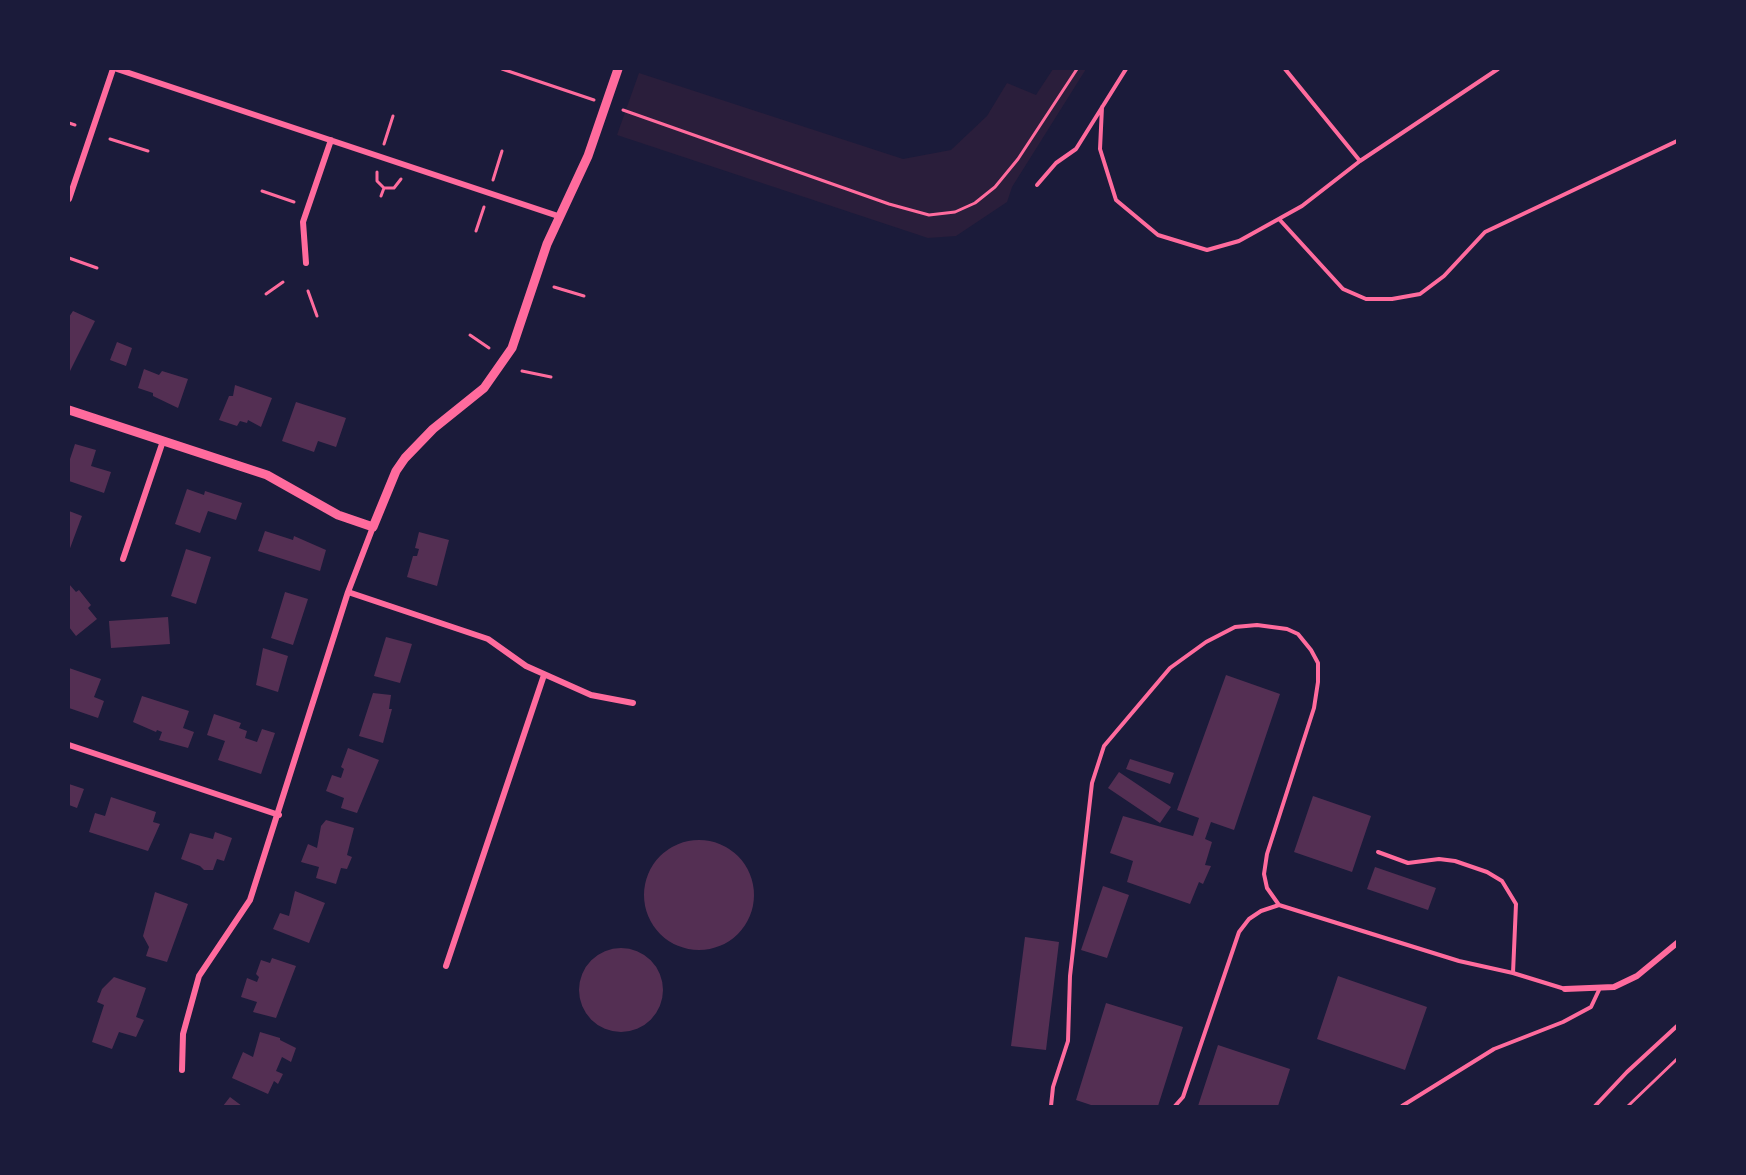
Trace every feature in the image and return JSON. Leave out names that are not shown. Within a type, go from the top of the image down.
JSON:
[{"type":"street","points":[[69,199],[115,69],[558,216]]},
{"type":"street","points":[[182,1070],[183,1035],[199,976],[250,900],[279,815],[348,592],[396,471],[405,458],[433,429],[484,388],[503,365],[518,334],[558,216],[588,156],[618,69]]},
{"type":"street","points":[[306,262],[303,222],[331,140]]},
{"type":"street","points":[[69,410],[267,476],[338,515],[374,527]]},
{"type":"street","points":[[123,559],[163,441]]},
{"type":"street","points":[[348,592],[488,639],[544,675],[591,696],[633,703]]},
{"type":"street","points":[[446,966],[544,675]]},
{"type":"street","points":[[69,745],[279,815]]},
{"type":"street","points":[[1565,989],[1599,990],[1614,987],[1636,976],[1677,943]]},
{"type":"lane","points":[[1037,185],[1056,163],[1076,149],[1126,69]]},
{"type":"lane","points":[[1285,69],[1360,161]]},
{"type":"lane","points":[[1102,107],[1100,149],[1116,200],[1158,236],[1207,250],[1239,241],[1302,206],[1360,161],[1498,69]]},
{"type":"lane","points":[[1279,219],[1343,289],[1365,299],[1392,299],[1420,294],[1444,276],[1485,232],[1677,141]]},
{"type":"lane","points":[[1052,1106],[1053,1087],[1068,1041],[1070,976],[1095,767],[1104,746],[1170,668],[1206,642],[1235,627],[1257,625],[1287,629],[1298,634],[1318,663],[1314,708],[1267,854],[1264,873],[1267,888],[1279,905]]},
{"type":"lane","points":[[1378,852],[1408,863],[1439,859],[1455,861],[1487,872],[1502,881],[1516,904],[1513,973]]},
{"type":"lane","points":[[1175,1106],[1183,1096],[1239,932],[1249,919],[1261,911],[1279,905],[1459,961],[1513,973],[1565,989]]},
{"type":"lane","points":[[1402,1106],[1494,1049],[1563,1022],[1591,1007],[1599,990]]},
{"type":"lane","points":[[1595,1106],[1627,1072],[1677,1026]]},
{"type":"path","points":[[502,69],[595,100]]},
{"type":"path","points":[[623,110],[889,204],[929,214],[955,212],[975,203],[995,187],[1018,159],[1077,69]]},
{"type":"path","points":[[384,144],[393,116]]},
{"type":"path","points":[[69,123],[75,125]]},
{"type":"path","points":[[110,138],[148,151]]},
{"type":"path","points":[[493,180],[502,151]]},
{"type":"path","points":[[377,171],[377,181],[384,188],[394,188],[401,179]]},
{"type":"path","points":[[381,196],[384,188]]},
{"type":"path","points":[[262,191],[294,202]]},
{"type":"path","points":[[476,231],[484,207]]},
{"type":"path","points":[[69,258],[97,268]]},
{"type":"path","points":[[266,294],[283,282]]},
{"type":"path","points":[[554,287],[584,296]]},
{"type":"path","points":[[308,291],[317,316]]},
{"type":"path","points":[[470,335],[489,348]]},
{"type":"path","points":[[522,372],[551,376]]},
{"type":"path","points":[[1628,1106],[1677,1059]]},
{"type":"shaded area","points":[[1053,69],[1086,69],[1012,187],[1007,202],[956,236],[928,238],[617,135],[639,73],[903,159],[951,150],[987,116],[1007,83],[1036,95]]},
{"type":"building","points":[[73,311],[95,321],[69,373],[69,317]]},
{"type":"building","points":[[117,342],[132,348],[126,366],[110,360]]},
{"type":"building","points":[[144,369],[159,375],[162,371],[188,379],[178,408],[153,396],[153,393],[138,388]]},
{"type":"building","points":[[235,385],[272,398],[261,427],[248,420],[247,423],[240,421],[237,426],[219,420],[229,396],[233,396]]},
{"type":"building","points":[[296,402],[346,418],[336,447],[318,441],[314,452],[282,441]]},
{"type":"building","points":[[75,444],[96,450],[91,466],[111,472],[104,493],[69,481],[69,462]]},
{"type":"building","points":[[187,489],[204,495],[205,491],[242,503],[236,520],[208,511],[200,533],[175,524]]},
{"type":"building","points":[[69,511],[82,516],[69,551]]},
{"type":"building","points":[[265,531],[293,540],[294,536],[326,550],[320,571],[258,551]]},
{"type":"building","points":[[419,532],[449,540],[437,586],[407,577],[413,556],[417,556],[419,549],[415,548]]},
{"type":"building","points":[[186,549],[211,557],[196,604],[171,596]]},
{"type":"building","points":[[69,584],[76,592],[79,590],[91,605],[88,608],[97,619],[76,636],[69,627]]},
{"type":"building","points":[[285,592],[308,599],[293,645],[271,638]]},
{"type":"building","points":[[168,617],[170,644],[111,648],[109,621]]},
{"type":"building","points":[[386,637],[412,644],[400,683],[374,676]]},
{"type":"building","points":[[263,648],[288,656],[278,692],[256,685]]},
{"type":"building","points":[[69,668],[101,679],[94,697],[104,701],[98,718],[69,708]]},
{"type":"building","points":[[1226,675],[1280,694],[1234,830],[1211,822],[1205,839],[1212,842],[1205,865],[1211,866],[1203,884],[1199,882],[1190,904],[1127,882],[1133,861],[1110,853],[1123,816],[1193,836],[1199,818],[1177,810]]},
{"type":"building","points":[[373,693],[391,695],[389,709],[392,709],[383,743],[359,736]]},
{"type":"building","points":[[142,696],[189,711],[183,728],[194,732],[188,748],[159,740],[162,732],[157,730],[156,732],[133,722]]},
{"type":"building","points":[[214,714],[241,723],[239,728],[247,731],[245,738],[257,742],[262,729],[275,733],[261,774],[218,760],[225,741],[207,735]]},
{"type":"building","points":[[348,748],[379,760],[357,813],[341,808],[344,798],[326,791],[332,775],[341,778],[344,769],[341,767]]},
{"type":"building","points":[[1130,759],[1174,773],[1170,784],[1126,769]]},
{"type":"building","points":[[1119,772],[1171,807],[1160,823],[1108,788]]},
{"type":"building","points":[[69,784],[84,789],[77,808],[69,805]]},
{"type":"building","points":[[1313,796],[1371,816],[1352,872],[1294,852]]},
{"type":"building","points":[[111,797],[156,812],[153,822],[160,824],[148,851],[89,832],[95,813],[105,816]]},
{"type":"building","points":[[326,820],[354,828],[347,855],[352,857],[347,869],[341,868],[336,884],[316,878],[319,867],[301,862],[308,844],[317,848],[321,826]]},
{"type":"building","points":[[215,832],[232,838],[224,861],[217,859],[213,870],[204,870],[200,866],[181,859],[190,833],[213,839]]},
{"type":"building","points":[[699,840],[720,844],[738,856],[750,874],[754,895],[750,916],[738,934],[720,946],[699,950],[678,946],[660,934],[648,916],[644,895],[648,874],[660,856],[678,844]]},
{"type":"building","points":[[1375,867],[1436,888],[1428,910],[1367,889]]},
{"type":"building","points":[[1103,886],[1129,895],[1107,958],[1081,950]]},
{"type":"building","points":[[295,891],[325,903],[309,943],[273,929],[280,913],[289,916]]},
{"type":"building","points":[[155,892],[188,904],[167,962],[146,956],[149,947],[143,936]]},
{"type":"building","points":[[1025,937],[1059,942],[1046,1050],[1011,1046]]},
{"type":"building","points":[[613,948],[629,948],[645,955],[656,966],[663,982],[660,1006],[651,1020],[629,1032],[613,1032],[597,1025],[586,1014],[579,998],[579,982],[586,966],[597,955]]},
{"type":"building","points":[[272,958],[296,966],[276,1018],[253,1012],[257,1002],[241,997],[247,978],[257,982],[259,977],[256,974],[261,960],[270,963]]},
{"type":"building","points":[[1338,976],[1427,1007],[1405,1070],[1317,1039]]},
{"type":"building","points":[[114,977],[146,988],[136,1017],[144,1020],[136,1037],[119,1032],[112,1049],[92,1042],[104,1005],[97,1002],[102,989]]},
{"type":"building","points":[[1106,1003],[1183,1027],[1158,1106],[1094,1106],[1076,1100]]},
{"type":"building","points":[[260,1032],[280,1038],[296,1048],[291,1062],[282,1057],[276,1071],[283,1074],[278,1084],[274,1081],[268,1094],[232,1078],[243,1052],[253,1057]]},
{"type":"building","points":[[1218,1045],[1290,1069],[1278,1106],[1198,1106]]},
{"type":"building","points":[[230,1097],[242,1106],[223,1106]]}]
